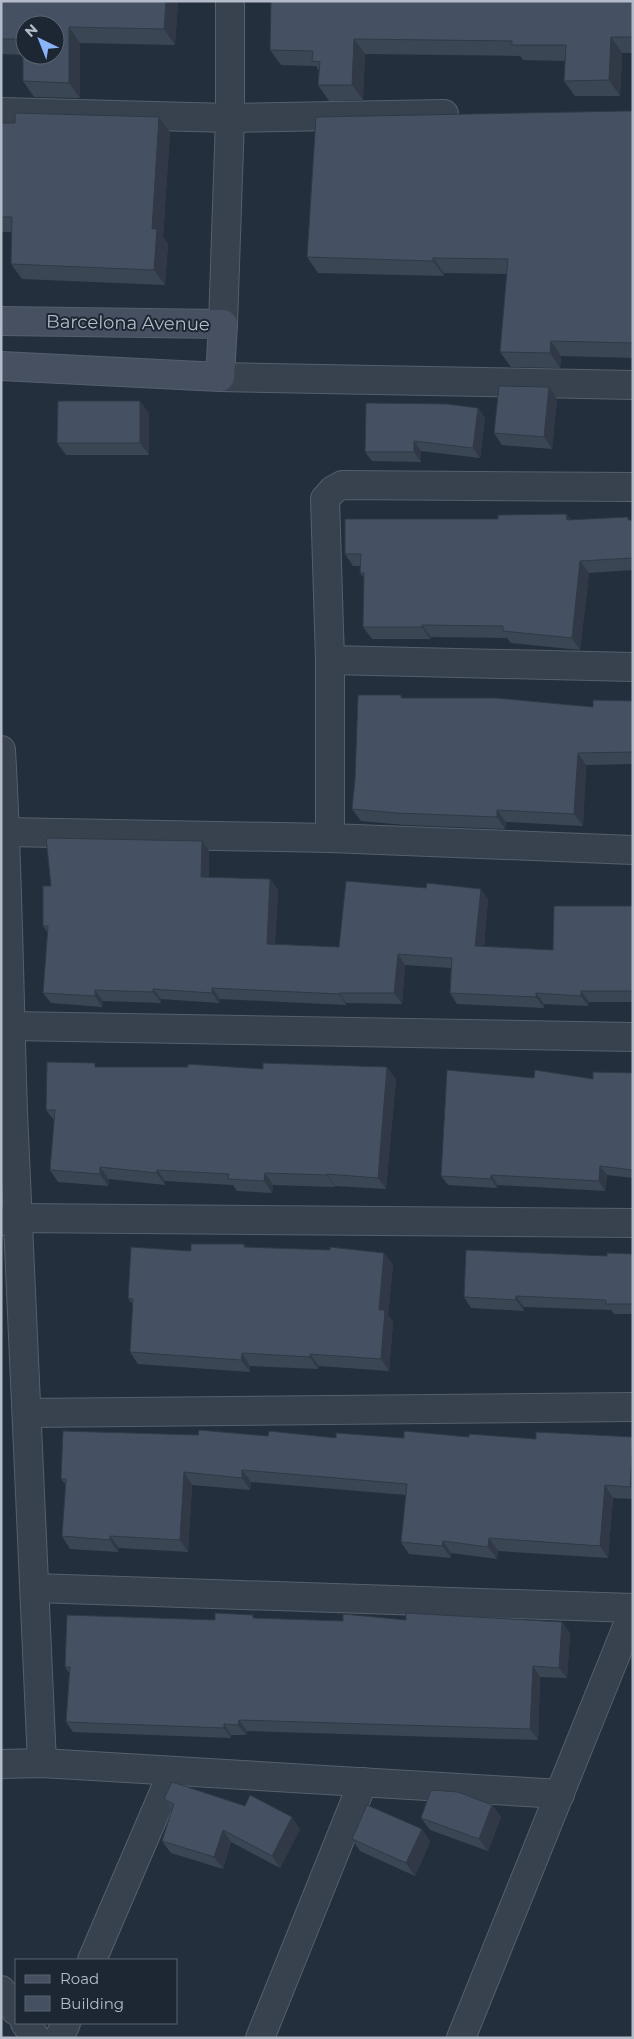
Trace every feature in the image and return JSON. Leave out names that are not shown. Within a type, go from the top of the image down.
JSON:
[{"type":"street","points":[[223,324],[230,118],[230,1]]},
{"type":"street","points":[[1,112],[230,118],[466,114]]},
{"type":"street","name":"Barcelona Avenue","points":[[1,321],[223,324],[220,378]]},
{"type":"street","points":[[1,366],[220,378],[633,385]]},
{"type":"street","points":[[330,838],[330,660],[325,499],[333,490],[342,485],[633,487]]},
{"type":"street","points":[[330,660],[633,667]]},
{"type":"street","points":[[1,750],[6,832],[10,1026],[9,1220],[27,1413],[42,1763]]},
{"type":"street","points":[[6,832],[330,838],[633,850]]},
{"type":"street","points":[[10,1026],[633,1038]]},
{"type":"street","points":[[9,1220],[633,1223]]},
{"type":"street","points":[[27,1413],[633,1407]]},
{"type":"street","points":[[35,1588],[633,1608]]},
{"type":"street","points":[[461,2038],[633,1612]]},
{"type":"street","points":[[1,1764],[42,1763],[560,1794]]},
{"type":"street","points":[[92,1959],[173,1771]]},
{"type":"street","points":[[260,2038],[363,1782]]},
{"type":"street","points":[[1,1990],[15,2010]]},
{"type":"street","points":[[26,2024],[36,2038]]},
{"type":"street","points":[[59,2038],[66,2024]]},
{"type":"building","points":[[1,1],[166,1],[164,29],[69,27],[69,83],[23,81],[23,65],[65,65],[65,15],[15,15],[15,39],[1,39]]},
{"type":"building","points":[[271,1],[633,1],[633,37],[611,37],[609,80],[564,81],[566,45],[512,45],[512,41],[354,39],[352,85],[318,85],[320,62],[312,61],[313,51],[270,50]]},
{"type":"building","points":[[633,111],[633,343],[551,341],[550,353],[500,352],[508,259],[433,258],[433,261],[307,257],[316,117]]},
{"type":"building","points":[[15,113],[159,117],[152,229],[157,229],[154,270],[11,264],[12,217],[1,217],[1,123],[15,123]]},
{"type":"building","points":[[499,386],[549,387],[544,437],[494,433]]},
{"type":"building","points":[[58,401],[140,401],[140,443],[57,443]]},
{"type":"building","points":[[366,403],[447,404],[478,408],[473,448],[414,441],[414,452],[365,452]]},
{"type":"building","points":[[566,514],[567,520],[628,517],[628,520],[633,520],[633,558],[580,561],[572,638],[503,631],[503,626],[422,625],[422,627],[363,627],[364,573],[360,573],[361,554],[345,554],[345,519],[498,519],[498,515]]},
{"type":"building","points":[[358,695],[401,695],[401,698],[496,698],[593,707],[593,700],[633,701],[633,752],[578,753],[574,814],[497,810],[497,817],[397,813],[352,809]]},
{"type":"building","points":[[46,838],[202,841],[201,877],[270,879],[267,944],[339,947],[346,881],[426,888],[427,883],[481,889],[475,946],[553,950],[554,906],[633,906],[633,991],[581,991],[581,996],[536,993],[536,997],[450,993],[452,958],[398,954],[394,993],[339,994],[212,988],[212,993],[153,989],[153,992],[95,990],[95,996],[43,993],[48,926],[43,926],[43,886],[51,886]]},
{"type":"building","points":[[47,1062],[95,1063],[95,1067],[188,1067],[188,1064],[263,1069],[263,1063],[387,1067],[378,1178],[327,1174],[265,1173],[264,1181],[228,1179],[229,1174],[157,1170],[157,1173],[100,1167],[100,1174],[50,1170],[55,1110],[46,1110]]},
{"type":"building","points":[[447,1070],[534,1078],[535,1070],[593,1079],[593,1072],[633,1073],[633,1170],[600,1166],[599,1181],[491,1175],[491,1179],[441,1176]]},
{"type":"building","points":[[191,1244],[244,1244],[244,1247],[330,1250],[330,1247],[384,1253],[379,1310],[385,1310],[381,1359],[310,1354],[310,1357],[242,1353],[241,1360],[130,1352],[133,1299],[128,1298],[131,1247],[191,1251]]},
{"type":"building","points":[[466,1250],[607,1256],[607,1253],[633,1254],[633,1304],[606,1304],[606,1300],[516,1296],[516,1300],[464,1297]]},
{"type":"building","points":[[199,1430],[268,1436],[269,1431],[336,1438],[336,1433],[404,1438],[404,1431],[469,1437],[469,1434],[536,1439],[536,1432],[633,1437],[630,1487],[605,1485],[600,1546],[489,1538],[488,1547],[443,1541],[442,1546],[401,1542],[407,1484],[242,1470],[242,1478],[184,1472],[180,1540],[110,1536],[110,1540],[62,1536],[66,1479],[61,1479],[63,1431],[198,1435]]},
{"type":"building","points":[[215,1613],[253,1615],[253,1618],[343,1621],[343,1614],[406,1620],[406,1613],[562,1622],[559,1668],[533,1666],[530,1729],[239,1720],[238,1725],[224,1724],[224,1728],[66,1722],[70,1667],[65,1667],[67,1615],[215,1620]]},
{"type":"building","points":[[172,1782],[245,1806],[250,1795],[292,1817],[272,1856],[223,1830],[214,1857],[162,1841],[174,1804],[164,1799]]},
{"type":"building","points":[[431,1790],[458,1792],[492,1805],[479,1839],[421,1818]]},
{"type":"building","points":[[367,1805],[422,1829],[406,1863],[352,1839]]}]
